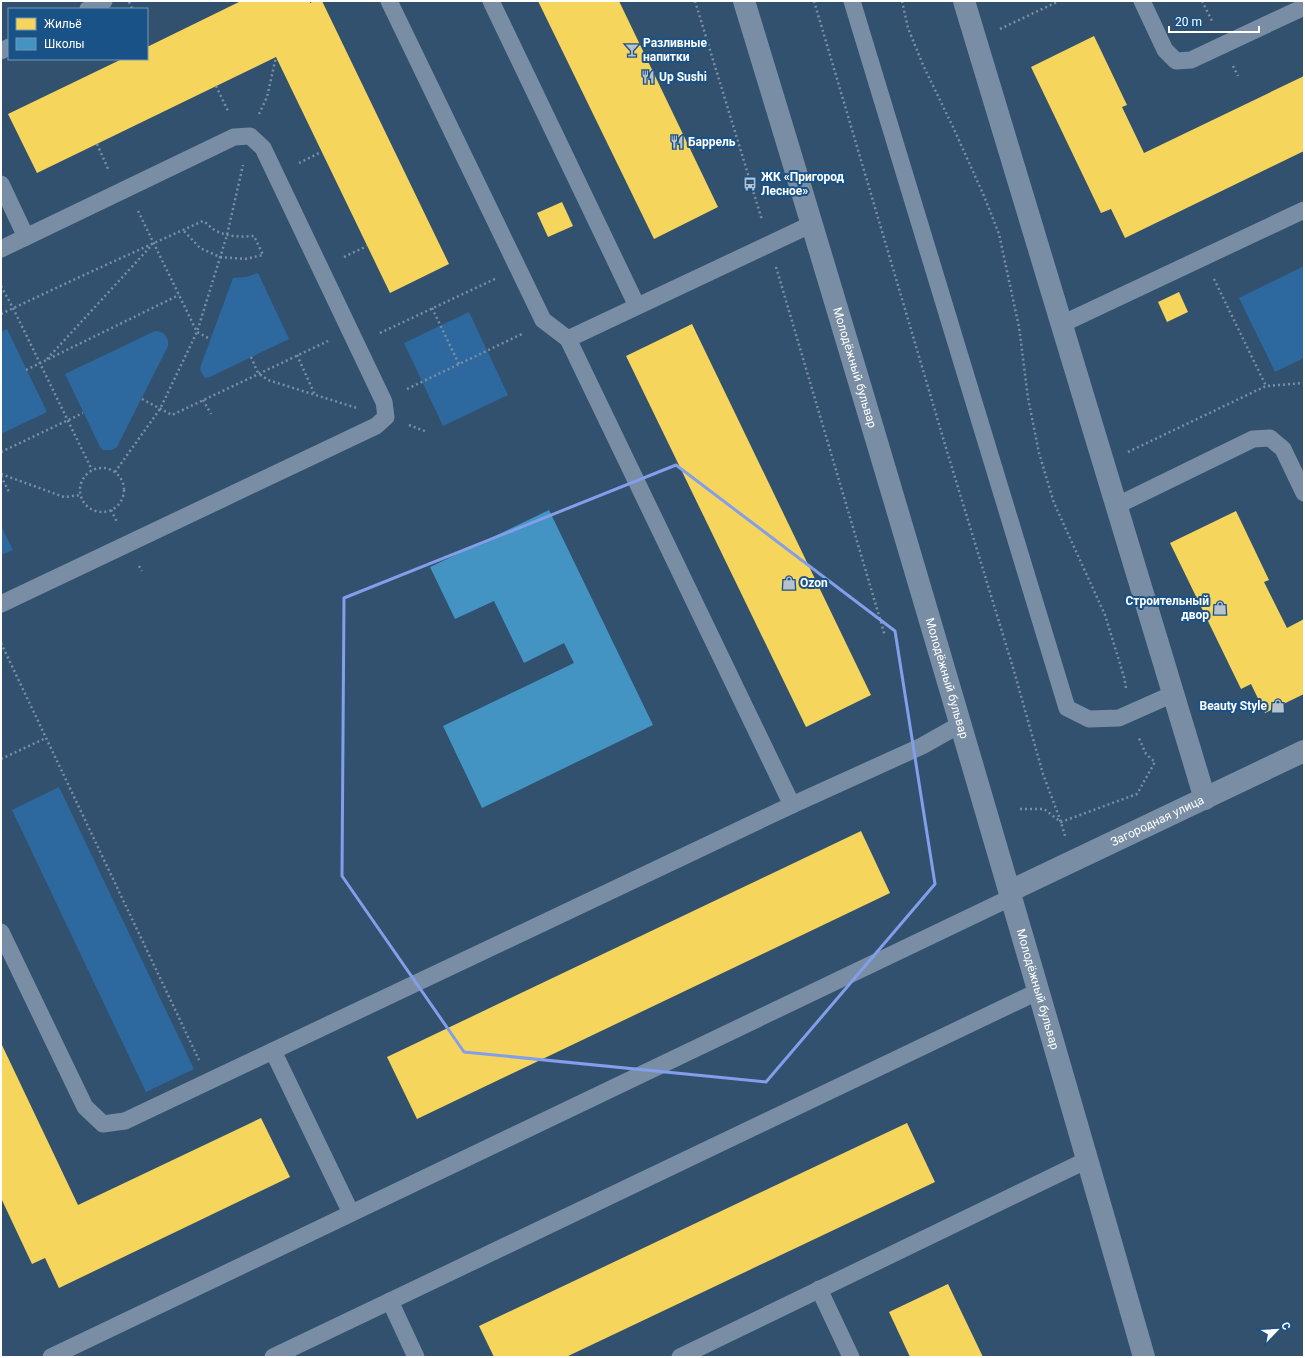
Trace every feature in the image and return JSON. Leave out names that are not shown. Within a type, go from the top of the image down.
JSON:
[{"type":"street","name":"Молодёжный бульвар","points":[[744,1],[961,724],[1144,1357]]},
{"type":"street","points":[[964,1],[1205,798]]},
{"type":"street","name":"Загородная улица","points":[[1011,894],[1072,862],[1304,751]]},
{"type":"lane","points":[[90,8],[104,1]]},
{"type":"lane","points":[[389,1],[543,320],[568,339],[792,805]]},
{"type":"lane","points":[[491,1],[637,306]]},
{"type":"lane","points":[[852,1],[1067,708],[1088,719],[1119,718],[1173,694]]},
{"type":"lane","points":[[1142,1],[1165,50],[1176,61],[1191,60],[1304,7]]},
{"type":"lane","points":[[1,249],[234,137],[250,136],[263,148],[384,402],[386,417],[376,426],[1,604]]},
{"type":"lane","points":[[1,184],[26,237]]},
{"type":"lane","points":[[1062,324],[1304,210]]},
{"type":"lane","points":[[568,339],[812,224]]},
{"type":"lane","points":[[1116,506],[1253,439],[1270,438],[1283,449],[1304,493]]},
{"type":"lane","points":[[1,932],[85,1107],[103,1124],[125,1121],[792,805],[922,746],[961,724]]},
{"type":"lane","points":[[50,1357],[1011,894]]},
{"type":"lane","points":[[273,1357],[1039,991]]},
{"type":"lane","points":[[273,1051],[351,1213]]},
{"type":"lane","points":[[680,1357],[1087,1160]]},
{"type":"lane","points":[[819,1290],[851,1357]]},
{"type":"lane","points":[[390,1301],[416,1357]]},
{"type":"path","points":[[694,1],[770,244],[885,636]]},
{"type":"path","points":[[814,1],[946,448],[1014,671],[1043,774],[1061,822],[1072,862]]},
{"type":"path","points":[[902,1],[908,28],[923,65],[981,190],[999,234],[1019,327],[1028,398],[1039,453],[1054,503],[1105,615],[1124,677],[1130,713],[1135,730],[1146,754],[1155,762],[1137,794],[1061,822]]},
{"type":"path","points":[[994,32],[1059,1]]},
{"type":"path","points":[[115,472],[160,409],[197,332],[227,235],[250,136],[267,97],[276,58]]},
{"type":"path","points":[[216,86],[230,116]]},
{"type":"path","points":[[96,144],[110,174]]},
{"type":"path","points":[[299,163],[321,152]]},
{"type":"path","points":[[128,188],[197,332],[210,339]]},
{"type":"path","points":[[1,314],[154,243],[183,230],[204,221],[213,229],[227,235],[242,237],[254,236],[263,255],[245,259],[220,257],[200,248],[183,230]]},
{"type":"path","points":[[45,360],[154,243]]},
{"type":"path","points":[[344,257],[367,246]]},
{"type":"path","points":[[1204,257],[1266,386]]},
{"type":"path","points":[[380,333],[497,278]]},
{"type":"path","points":[[1,286],[92,470]]},
{"type":"path","points":[[26,370],[179,296]]},
{"type":"path","points":[[432,308],[459,364]]},
{"type":"path","points":[[142,399],[172,415],[350,330]]},
{"type":"path","points":[[407,389],[524,333]]},
{"type":"path","points":[[297,355],[315,395]]},
{"type":"path","points":[[251,358],[258,373],[268,380],[386,417],[427,432]]},
{"type":"path","points":[[1122,455],[1266,386],[1304,383]]},
{"type":"path","points":[[203,400],[211,414]]},
{"type":"path","points":[[1,452],[83,413]]},
{"type":"path","points":[[102,467],[115,472],[119,476],[123,485],[123,494],[119,503],[111,510],[102,512],[92,509],[84,503],[80,495],[80,485],[84,476],[92,470],[102,467]]},
{"type":"path","points":[[1,475],[64,497],[80,495]]},
{"type":"path","points":[[1,475],[8,492]]},
{"type":"path","points":[[1,643],[209,1081]]},
{"type":"path","points":[[1,759],[46,738]]},
{"type":"path","points":[[1020,809],[1044,809],[1061,822]]},
{"type":"highlighted area","points":[[676,465],[895,631],[935,884],[766,1082],[464,1052],[342,876],[344,598]]},
{"type":"shaded area","points":[[1304,266],[1304,358],[1275,372],[1239,298]]},
{"type":"shaded area","points":[[258,273],[289,339],[205,378],[200,370],[201,365],[233,278],[246,277]]},
{"type":"shaded area","points":[[469,312],[508,395],[443,426],[404,343]]},
{"type":"shaded area","points":[[7,329],[47,412],[1,434],[1,332]]},
{"type":"shaded area","points":[[155,331],[163,333],[167,337],[168,346],[117,447],[112,450],[103,450],[100,447],[65,374]]},
{"type":"shaded area","points":[[1,526],[13,550],[1,555]]},
{"type":"shaded area","points":[[59,787],[194,1069],[146,1092],[12,810]]},
{"type":"building: Жильё","points":[[241,1],[310,1],[310,3],[314,1],[322,1],[449,264],[390,293],[276,57],[37,173],[8,114],[120,60],[148,60],[148,47]]},
{"type":"building: Жильё","points":[[538,1],[619,1],[718,207],[654,239]]},
{"type":"building: Жильё","points":[[1094,36],[1127,105],[1122,107],[1144,153],[1304,76],[1304,151],[1125,238],[1111,209],[1101,213],[1031,67]]},
{"type":"building: Жильё","points":[[562,202],[573,226],[548,237],[537,213]]},
{"type":"building: Жильё","points":[[1179,292],[1188,312],[1167,322],[1158,302]]},
{"type":"building: Жильё","points":[[692,324],[871,695],[806,727],[626,356]]},
{"type":"building: Жильё","points":[[1236,511],[1269,580],[1264,582],[1287,628],[1304,619],[1304,694],[1265,713],[1251,684],[1241,689],[1170,543]]},
{"type":"building: Жильё","points":[[861,831],[890,893],[417,1119],[387,1057]]},
{"type":"building: Жильё","points":[[1,1043],[78,1205],[261,1118],[290,1177],[59,1288],[45,1258],[32,1264],[1,1198]]},
{"type":"building: Жильё","points":[[907,1123],[935,1182],[566,1357],[494,1357],[479,1326]]},
{"type":"building: Жильё","points":[[948,1284],[983,1357],[910,1357],[889,1312]]},
{"type":"building: Школы","points":[[549,510],[653,725],[482,808],[443,726],[574,663],[564,643],[524,663],[494,601],[455,619],[430,567]]},
{"type":"place","name":"Разливные напитки","points":[[632,50]]},
{"type":"place","name":"Up Sushi","points":[[648,77]]},
{"type":"place","name":"Баррель","points":[[677,142]]},
{"type":"place","name":"ЖК «Пригород Лесное»","points":[[750,184]]},
{"type":"place","name":"Ozon","points":[[789,583]]},
{"type":"place","name":"Строительный двор","points":[[1220,608]]},
{"type":"place","name":"Beauty Style","points":[[1278,706]]}]
